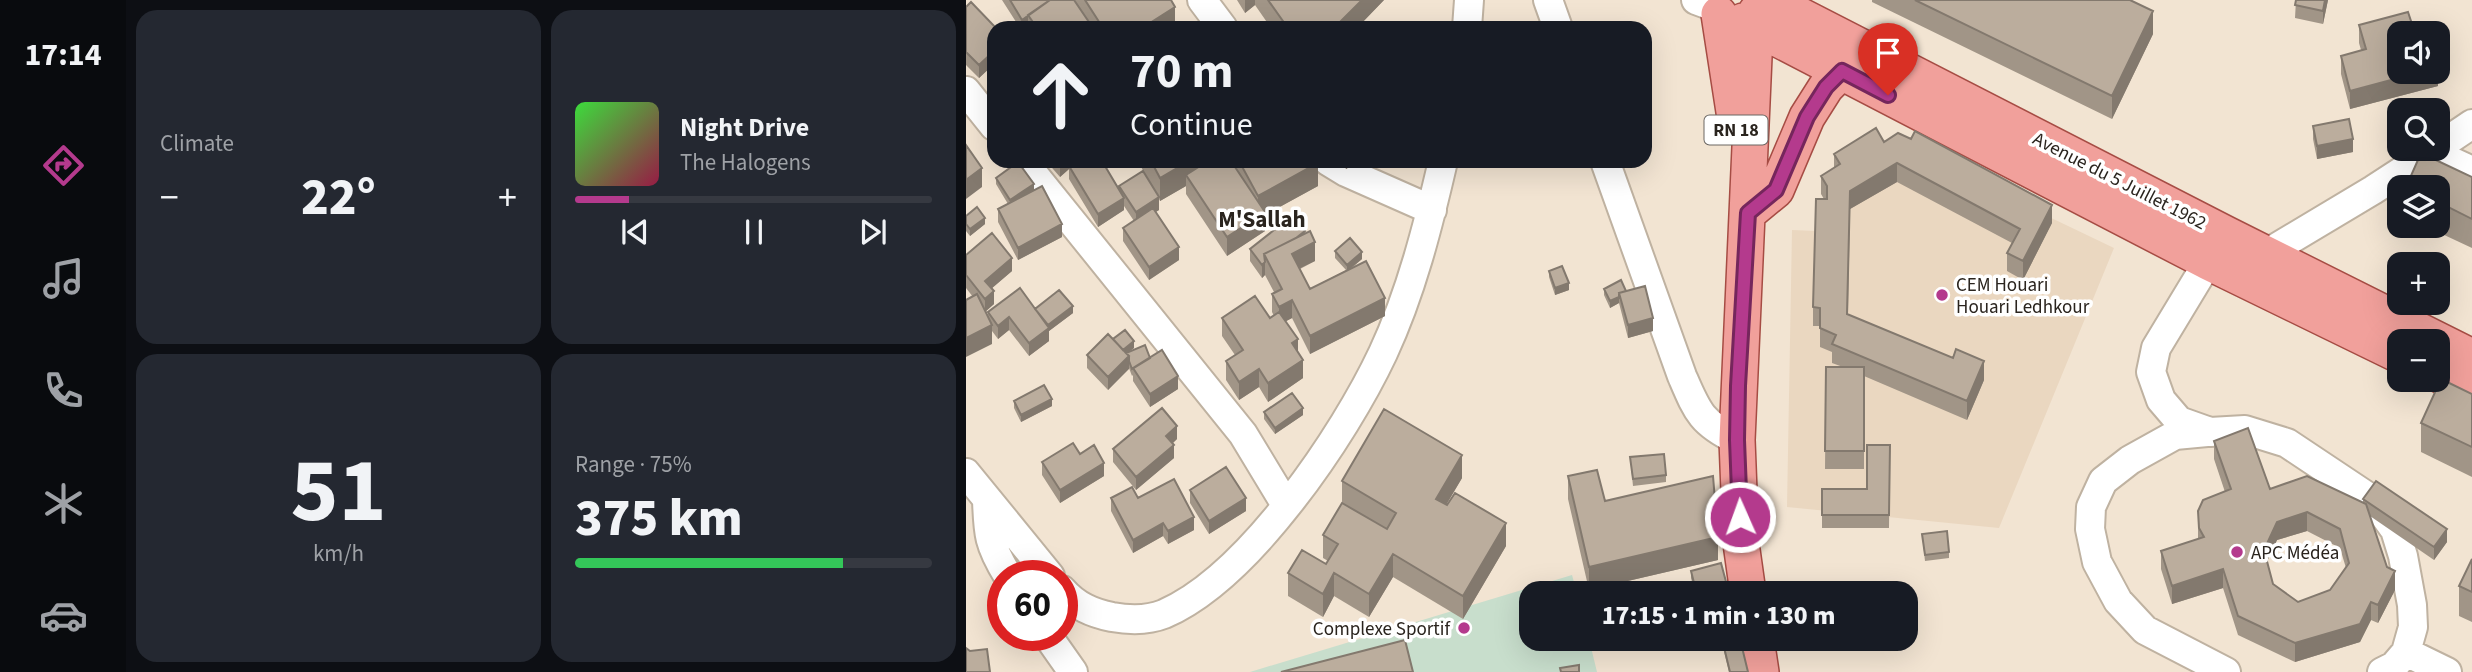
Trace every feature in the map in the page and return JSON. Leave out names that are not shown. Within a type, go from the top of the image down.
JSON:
[{"type":"main road","name":"Avenue du 5 Juillet 1962","points":[[1736,9],[1842,71],[2208,262],[2387,349]]},
{"type":"main road","name":"Avenue du 5 Juillet 1962","points":[[1736,9],[2266,254],[2472,357]]},
{"type":"main road","name":"RN 18","points":[[1736,9],[1735,118],[1748,230],[1737,440],[1741,543],[1746,581]]},
{"type":"main road","points":[[1748,230],[1776,190],[1807,117],[1826,87],[1842,71]]},
{"type":"main road","points":[[2450,380],[2472,391]]},
{"type":"main road","points":[[1758,651],[1761,672]]},
{"type":"street","points":[[1202,0],[1218,21]]},
{"type":"street","points":[[1468,21],[1469,0]]},
{"type":"street","points":[[1548,0],[1556,21]]},
{"type":"street","points":[[966,91],[987,117]]},
{"type":"street","points":[[2450,139],[2472,124]]},
{"type":"street","points":[[2450,158],[2472,171]]},
{"type":"street","points":[[2266,254],[2417,161]]},
{"type":"street","points":[[1029,168],[1243,434],[1286,505]]},
{"type":"street","points":[[1339,168],[1432,210]]},
{"type":"street","points":[[1078,604],[1095,613],[1129,620],[1163,615],[1200,594],[1237,562],[1286,505],[1343,428],[1382,353],[1402,306],[1432,210],[1441,168]]},
{"type":"street","points":[[1608,168],[1696,409],[1715,430],[1737,440]]},
{"type":"street","points":[[2208,262],[2156,348],[2151,372],[2161,400],[2179,421],[2210,432]]},
{"type":"street","points":[[2226,672],[2145,630],[2118,601],[2097,562],[2090,529],[2091,506],[2103,481],[2130,460],[2175,435],[2245,430],[2287,443],[2374,501],[2395,530],[2412,605],[2413,627],[2406,652],[2394,666],[2382,672]]},
{"type":"street","points":[[966,473],[1037,560]]},
{"type":"street","points":[[987,499],[988,536],[998,560]]},
{"type":"street","points":[[1058,651],[1073,672]]},
{"type":"street","points":[[2406,652],[2447,672]]},
{"type":"shaded area","name":"CEM Houari Houari Ledhkour","points":[[1922,156],[2114,248],[1999,528],[1787,507],[1792,230],[1816,231],[1826,214]]},
{"type":"green space","name":"Complexe Sportif","points":[[1572,575],[1574,581],[1552,581]]},
{"type":"green space","name":"Complexe Sportif","points":[[1519,591],[1519,651],[1592,651],[1597,672],[1250,672]]},
{"type":"building","points":[[1010,0],[1050,0],[1022,20]]},
{"type":"building","points":[[1050,0],[1074,0],[1088,21],[1032,21],[1028,15]]},
{"type":"building","points":[[1085,0],[1171,0],[1175,7],[1153,21],[1098,21]]},
{"type":"building","points":[[1268,0],[1362,0],[1341,21],[1283,21]]},
{"type":"building","points":[[1915,0],[2130,0],[2153,11],[2112,96]]},
{"type":"building","points":[[2296,0],[2325,0],[2323,11],[2295,5]]},
{"type":"building","points":[[971,2],[989,21],[987,21],[987,58],[979,65],[966,52],[966,7]]},
{"type":"building","points":[[2408,12],[2411,21],[2387,21],[2387,81],[2350,91],[2341,56],[2366,49],[2359,25]]},
{"type":"building","points":[[2349,119],[2353,139],[2317,146],[2313,126]]},
{"type":"building","points":[[1876,128],[1884,142],[1898,133],[1911,139],[1915,131],[2052,205],[2023,261],[2007,253],[2020,229],[1897,163],[1850,191],[1847,314],[1953,358],[1956,349],[1984,361],[1967,401],[1832,344],[1836,335],[1820,328],[1820,308],[1813,307],[1816,199],[1827,199],[1827,186],[1821,176],[1840,164],[1834,154]]},
{"type":"building","points":[[966,145],[982,168],[966,180]]},
{"type":"building","points":[[2417,161],[2438,161],[2472,177],[2472,219],[2450,208],[2450,175],[2411,175]]},
{"type":"building","points":[[1010,168],[1022,168],[1034,184],[1010,200],[996,178]]},
{"type":"building","points":[[1070,168],[1106,168],[1124,198],[1098,214]]},
{"type":"building","points":[[1155,168],[1177,168],[1160,178]]},
{"type":"building","points":[[1197,168],[1236,168],[1265,212],[1227,237],[1186,175]]},
{"type":"building","points":[[1243,168],[1309,168],[1258,196]]},
{"type":"building","points":[[1143,171],[1159,197],[1136,212],[1119,186]]},
{"type":"building","points":[[1042,186],[1062,224],[1018,248],[998,209]]},
{"type":"building","points":[[977,207],[985,218],[970,229],[966,224],[966,216]]},
{"type":"building","points":[[1153,208],[1179,247],[1149,267],[1123,228]]},
{"type":"building","points":[[1293,215],[1305,231],[1264,254],[1265,262],[1262,265],[1250,249]]},
{"type":"building","points":[[1310,231],[1315,242],[1292,254],[1310,289],[1366,261],[1385,298],[1310,336],[1292,300],[1279,307],[1272,294],[1282,289],[1264,254]]},
{"type":"building","points":[[992,233],[1012,258],[985,281],[994,291],[985,299],[966,275],[966,255]]},
{"type":"building","points":[[1350,238],[1362,252],[1347,265],[1335,251]]},
{"type":"building","points":[[1562,266],[1569,283],[1555,288],[1549,271]]},
{"type":"building","points":[[1621,280],[1626,291],[1610,301],[1604,289]]},
{"type":"building","points":[[1645,286],[1653,318],[1628,325],[1619,293]]},
{"type":"building","points":[[1020,288],[1049,328],[1029,343],[1009,317],[998,326],[988,312]]},
{"type":"building","points":[[1059,290],[1073,306],[1048,325],[1035,309]]},
{"type":"building","points":[[977,294],[992,325],[966,338],[966,300]]},
{"type":"building","points":[[1255,296],[1270,318],[1279,312],[1298,339],[1292,343],[1303,360],[1268,383],[1259,369],[1239,382],[1226,361],[1243,350],[1222,318]]},
{"type":"building","points":[[1125,330],[1134,341],[1123,350],[1113,339]]},
{"type":"building","points":[[1108,334],[1129,356],[1108,377],[1087,355]]},
{"type":"building","points":[[1145,345],[1150,358],[1132,369],[1126,353]]},
{"type":"building","points":[[1162,350],[1178,376],[1150,394],[1133,368]]},
{"type":"building","points":[[1826,367],[1864,367],[1864,451],[1825,451]]},
{"type":"building","points":[[2450,383],[2472,394],[2472,447],[2421,423],[2435,392],[2450,392]]},
{"type":"building","points":[[1044,385],[1052,399],[1021,415],[1014,401]]},
{"type":"building","points":[[1292,393],[1303,408],[1275,428],[1264,412]]},
{"type":"building","points":[[1162,408],[1177,426],[1166,436],[1174,445],[1136,477],[1113,449]]},
{"type":"building","points":[[1384,409],[1462,455],[1436,499],[1447,505],[1455,493],[1506,523],[1463,596],[1393,554],[1369,594],[1334,573],[1323,594],[1288,573],[1302,550],[1326,564],[1338,544],[1323,535],[1342,503],[1387,529],[1396,513],[1342,481]]},
{"type":"building","name":"APC Médéa","points":[[2248,428],[2270,489],[2307,476],[2366,504],[2387,567],[2395,571],[2378,605],[2371,602],[2360,624],[2295,643],[2238,616],[2223,569],[2172,586],[2161,551],[2204,537],[2199,528],[2198,511],[2203,500],[2231,489],[2214,441]],"holes":[[[2307,512],[2340,529],[2349,563],[2330,590],[2298,602],[2273,584],[2264,550],[2277,522]]]},
{"type":"building","points":[[1073,443],[1080,454],[1094,445],[1104,463],[1060,490],[1042,462]]},
{"type":"building","points":[[1867,445],[1890,445],[1889,515],[1822,515],[1822,489],[1867,489]]},
{"type":"building","points":[[1664,454],[1666,475],[1633,479],[1630,457]]},
{"type":"building","points":[[1226,467],[1246,498],[1209,521],[1190,490]]},
{"type":"building","points":[[1597,470],[1605,501],[1713,476],[1718,537],[1589,567],[1568,476]]},
{"type":"building","points":[[1174,479],[1194,517],[1168,531],[1163,523],[1133,540],[1111,498],[1132,487],[1138,498]]},
{"type":"building","points":[[2376,481],[2447,529],[2434,547],[2363,499]]},
{"type":"building","points":[[1947,531],[1949,552],[1925,555],[1922,534]]},
{"type":"building","points":[[2472,559],[2472,592],[2459,586]]},
{"type":"building","points":[[1721,563],[1726,581],[1694,581],[1691,571]]},
{"type":"building","points":[[1405,640],[1413,672],[1281,672]]},
{"type":"building","points":[[966,648],[970,651],[987,649],[990,672],[966,672]]},
{"type":"building","points":[[1725,651],[1743,651],[1748,672],[1730,672]]},
{"type":"building","points":[[1579,665],[1579,672],[1561,672],[1560,668]]},
{"type":"place","name":"CEM Houari Houari Ledhkour","points":[[1942,295]]},
{"type":"place","name":"APC Médéa","points":[[2237,552]]},
{"type":"place","name":"Complexe Sportif","points":[[1464,628]]},
{"type":"district","name":"M'Sallah","points":[[1262,219]]},
{"type":"route","points":[[1740,517],[1738,386],[1748,213],[1776,190],[1807,117],[1826,87],[1842,71],[1888,95]]}]
